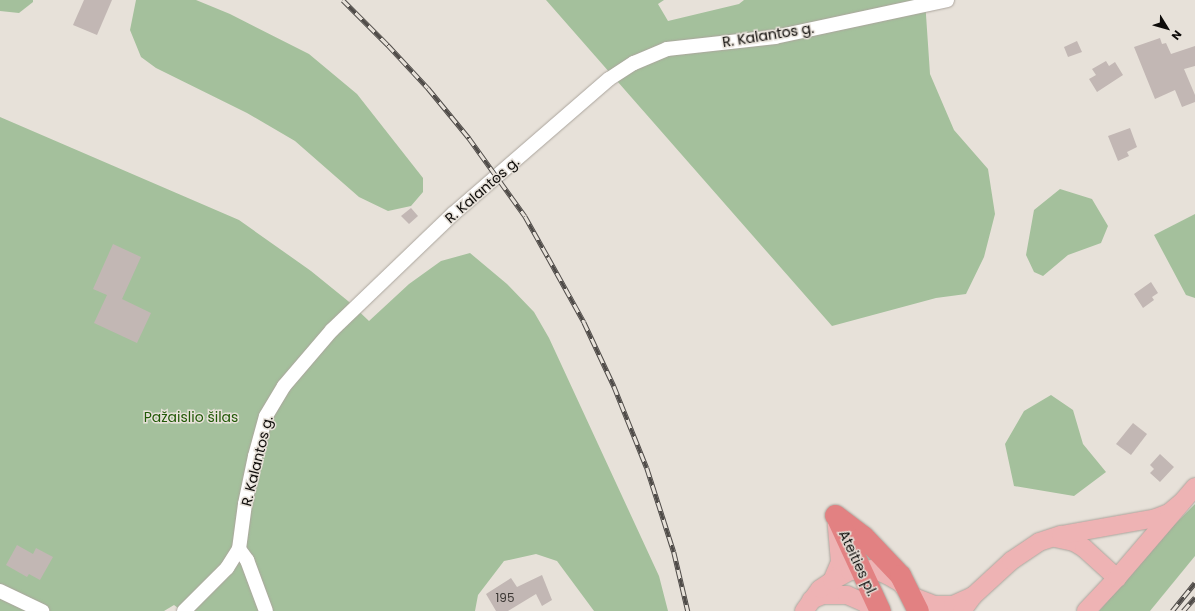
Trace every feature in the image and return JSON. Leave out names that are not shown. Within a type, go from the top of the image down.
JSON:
[{"type":"highway","name":"Ateities pl.","points":[[835,516],[880,611]]},
{"type":"highway","points":[[835,516],[863,536],[880,553],[900,575],[915,603]]},
{"type":"main road","points":[[1086,611],[1117,578],[1195,487]]},
{"type":"main road","points":[[962,611],[973,596],[1024,550],[1050,538],[1156,518],[1169,512],[1181,503]]},
{"type":"main road","points":[[832,581],[840,562],[835,516]]},
{"type":"main road","points":[[1050,538],[1062,538],[1074,542],[1084,548],[1117,578]]},
{"type":"main road","points":[[807,606],[820,590],[832,581],[850,571],[873,569],[887,575],[901,584],[915,603],[944,606],[953,605],[973,596]]},
{"type":"main road","points":[[807,606],[823,595],[846,594],[865,603],[876,611]]},
{"type":"street","name":"R. Kalantos g.","points":[[239,549],[245,504],[266,416],[284,386],[332,330],[453,214],[609,79],[634,63],[667,49],[775,37],[947,0]]},
{"type":"street","points":[[184,611],[227,568],[239,549],[247,560],[266,611]]},
{"type":"street","points":[[0,591],[42,611]]},
{"type":"green space","points":[[0,0],[33,0],[33,2],[19,13],[0,11]]},
{"type":"green space","points":[[136,0],[196,0],[230,14],[309,54],[357,94],[423,178],[423,192],[411,206],[388,211],[359,197],[295,141],[247,113],[156,68],[141,57],[130,30]]},
{"type":"green space","points":[[546,0],[664,0],[658,4],[668,21],[739,4],[744,0],[925,0],[930,74],[954,130],[988,169],[995,214],[984,257],[966,294],[936,298],[832,326]]},
{"type":"green space","name":"Pažaislio šilas","points":[[0,117],[239,220],[311,271],[348,301],[369,321],[409,284],[441,261],[470,253],[507,284],[534,312],[549,338],[659,576],[668,611],[594,611],[557,561],[536,554],[504,561],[478,595],[475,611],[182,611],[174,605],[164,611],[0,611]]},
{"type":"green space","points":[[1060,189],[1092,199],[1108,226],[1101,243],[1068,255],[1043,276],[1034,272],[1026,255],[1034,210]]},
{"type":"green space","points":[[1195,214],[1195,298],[1186,295],[1154,235]]},
{"type":"green space","points":[[1051,395],[1073,410],[1083,444],[1106,472],[1074,496],[1014,486],[1005,444],[1024,411]]},
{"type":"green space","points":[[1195,504],[1195,556],[1150,611],[1099,611],[1173,526]]},
{"type":"building","points":[[84,0],[112,0],[97,35],[73,25]]},
{"type":"building","points":[[1160,38],[1162,44],[1166,43],[1171,54],[1195,46],[1195,66],[1184,69],[1195,95],[1195,102],[1182,107],[1175,90],[1155,99],[1134,47]]},
{"type":"building","points":[[1077,41],[1082,52],[1068,57],[1064,47]]},
{"type":"building","points":[[1106,61],[1109,66],[1115,62],[1123,75],[1097,92],[1089,79],[1096,75],[1092,69]]},
{"type":"building","points":[[1130,128],[1137,147],[1127,152],[1129,156],[1118,161],[1108,136]]},
{"type":"building","points":[[411,208],[418,216],[409,224],[401,216]]},
{"type":"building","points":[[113,244],[141,257],[122,299],[151,313],[137,343],[94,323],[107,295],[93,289]]},
{"type":"building","points":[[1151,282],[1158,293],[1152,297],[1154,300],[1143,308],[1134,294]]},
{"type":"building","points":[[1133,423],[1147,434],[1131,455],[1116,444]]},
{"type":"building","points":[[1160,454],[1174,467],[1160,482],[1150,473],[1154,469],[1150,465]]},
{"type":"building","points":[[17,545],[33,554],[36,548],[53,557],[40,580],[29,574],[27,577],[6,565]]},
{"type":"building","points":[[542,575],[552,600],[542,606],[536,594],[508,611],[496,611],[486,594],[511,578],[517,587]]},
{"type":"railway","points":[[343,0],[428,88],[469,138],[525,216],[584,322],[614,386],[647,468],[674,552],[688,611]]},
{"type":"railway","points":[[1172,611],[1195,583]]},
{"type":"railway","points":[[1183,611],[1195,597]]}]
